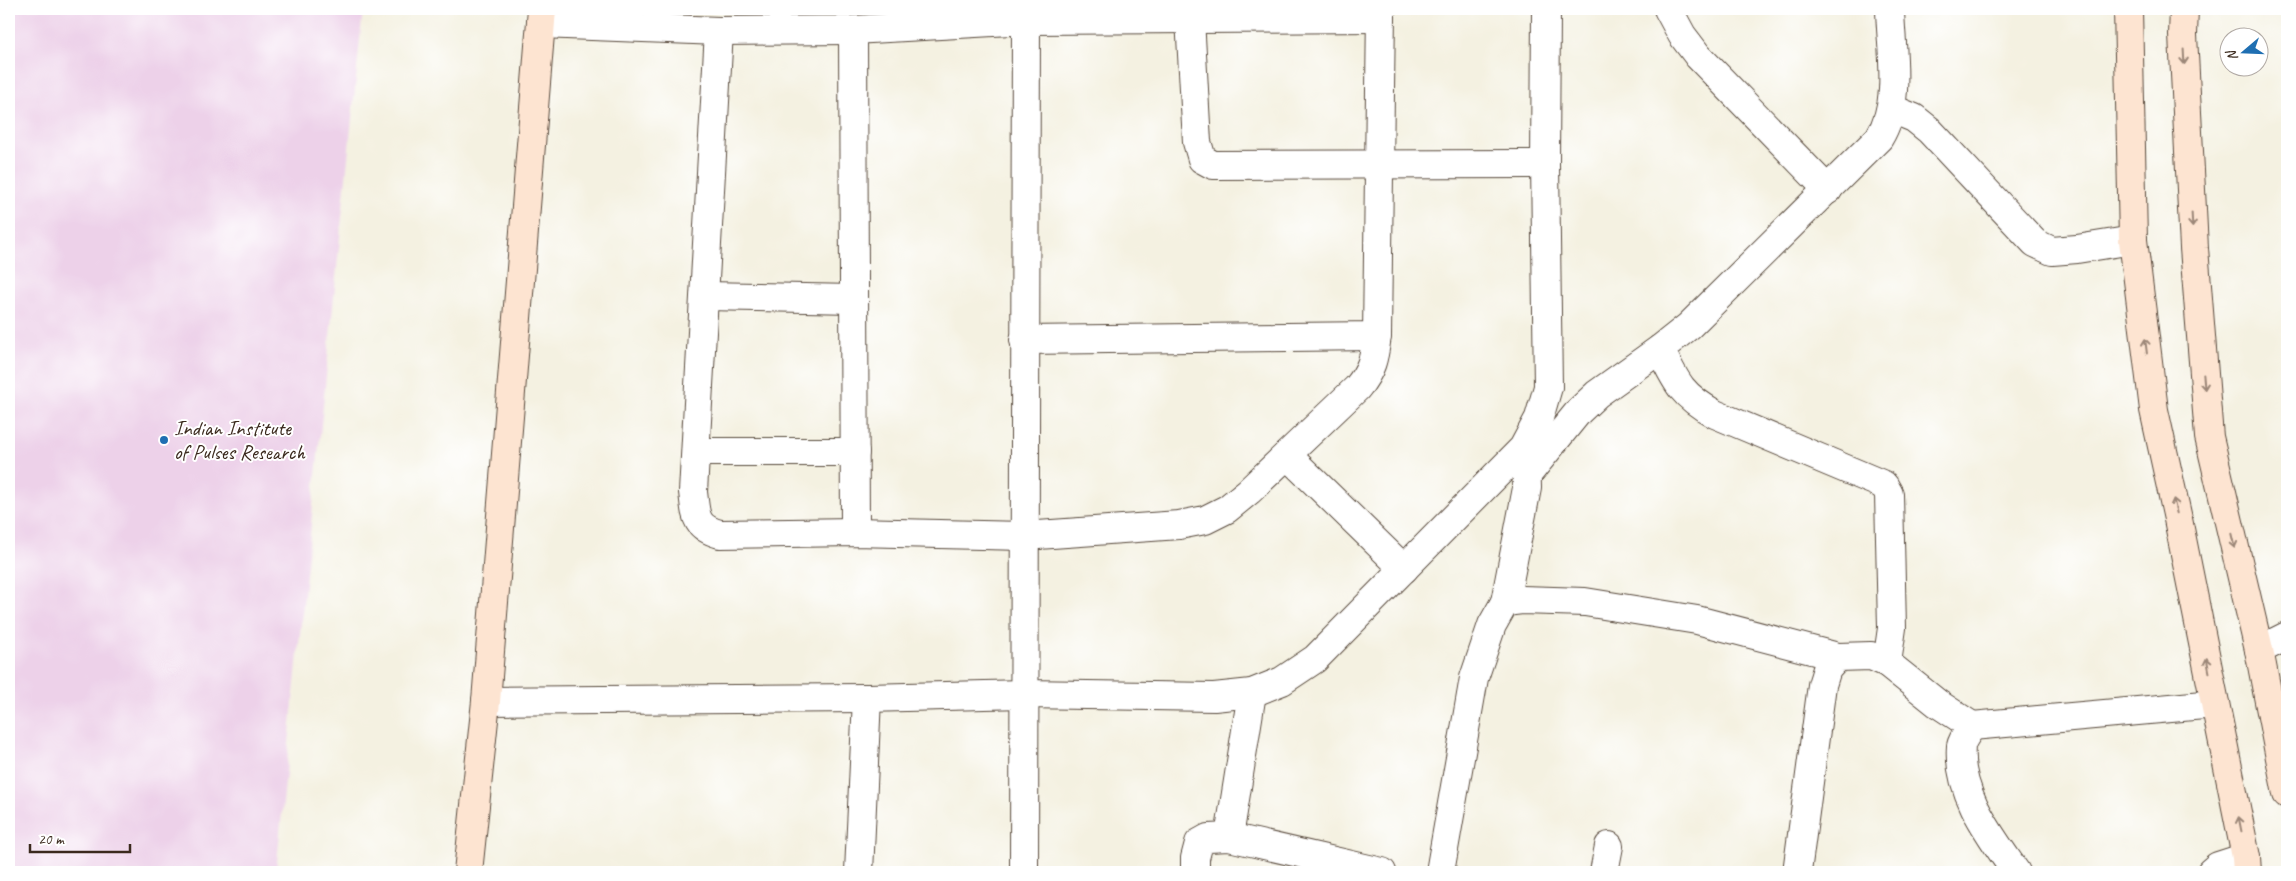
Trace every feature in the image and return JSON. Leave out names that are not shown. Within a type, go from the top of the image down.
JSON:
[{"type":"street","points":[[486,701],[867,698],[1024,694],[1214,697],[1252,693],[1282,681],[1315,659],[1523,448],[1539,418],[1548,387],[1545,164],[1546,9]]},
{"type":"street","points":[[1668,9],[1682,35],[1698,56],[1828,190]]},
{"type":"street","points":[[1528,474],[1579,411],[1598,394],[1689,326],[1879,138],[1887,126],[1892,109],[1890,9]]},
{"type":"street","points":[[2128,9],[2133,240],[2154,410],[2216,704],[2247,865],[2218,866],[2211,872]]},
{"type":"street","points":[[2184,9],[2184,45],[2194,248],[2209,436],[2259,650],[2287,794]]},
{"type":"street","points":[[468,872],[486,701],[542,16],[719,31],[853,30],[1026,14],[1190,19],[1381,13],[1377,336],[1374,360],[1368,374],[1249,491],[1227,509],[1205,520],[1179,525],[1024,536],[855,532],[720,534],[705,530],[697,520],[693,492],[719,31]]},
{"type":"street","points":[[1024,872],[1026,14]]},
{"type":"street","points":[[1190,19],[1197,142],[1202,159],[1213,166],[1545,164]]},
{"type":"street","points":[[853,30],[855,532]]},
{"type":"street","points":[[1892,109],[1914,118],[1929,130],[2035,243],[2052,251],[2077,250],[2133,240]]},
{"type":"street","points":[[705,296],[854,299]]},
{"type":"street","points":[[1024,340],[1377,336]]},
{"type":"street","points":[[1660,349],[1685,394],[1714,414],[1884,485],[1889,494],[1892,628],[1887,663]]},
{"type":"street","points":[[1440,872],[1474,678],[1492,625],[1505,602],[1528,474],[1528,459],[1523,448]]},
{"type":"street","points":[[696,452],[855,452]]},
{"type":"street","points":[[1287,455],[1404,569]]},
{"type":"street","points":[[1505,602],[1522,600],[1585,602],[1697,620],[1838,657],[1871,656],[1887,663],[1937,703],[1972,726],[2216,704]]},
{"type":"street","points":[[2259,650],[2287,636]]},
{"type":"street","points":[[1797,872],[1822,685],[1827,669],[1838,657]]},
{"type":"street","points":[[1228,837],[1252,693]]},
{"type":"street","points":[[859,872],[867,698]]},
{"type":"street","points":[[1972,726],[1961,744],[1963,779],[1991,836],[2016,872]]},
{"type":"street","points":[[1195,872],[1195,858],[1199,843],[1208,838],[1228,837],[1382,872]]},
{"type":"street","points":[[1604,872],[1608,846]]},
{"type":"shaded area","name":"Indian Institute of Pulses Research","points":[[9,9],[363,9],[276,872],[9,872]]},
{"type":"place","name":"Indian Institute of Pulses Research","points":[[164,440]]}]
